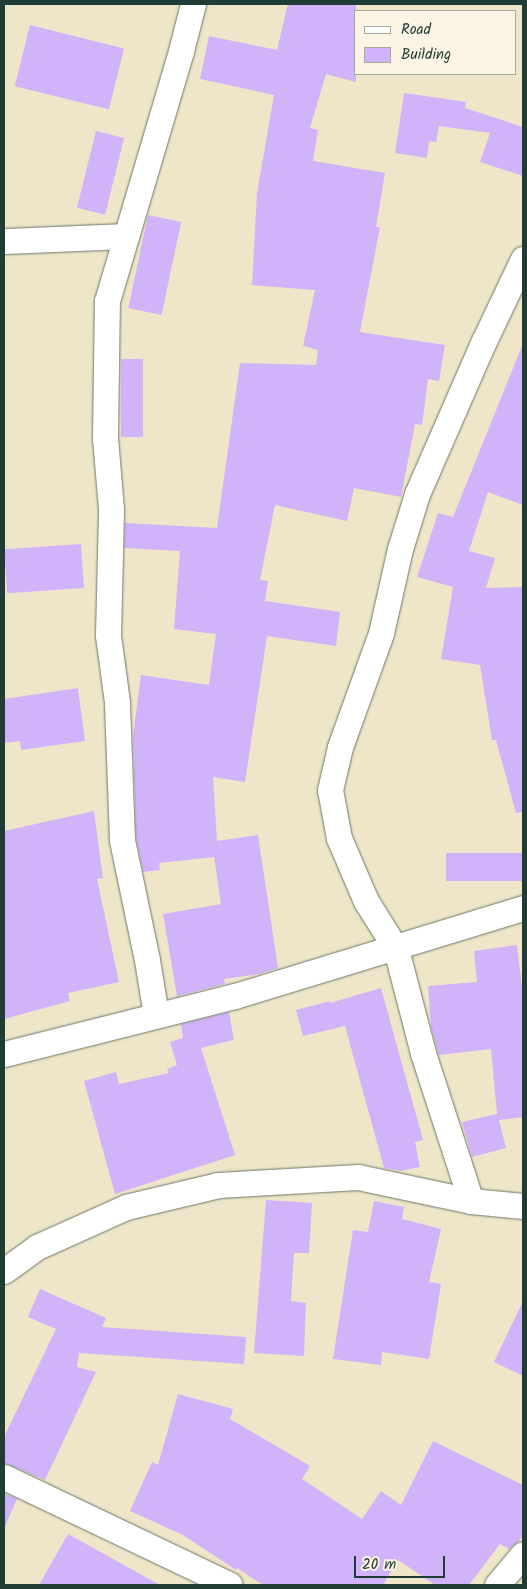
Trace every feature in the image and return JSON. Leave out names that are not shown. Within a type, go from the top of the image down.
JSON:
[{"type":"street","points":[[156,1015],[147,960],[122,840],[117,702],[108,635],[111,510],[106,438],[107,302],[181,52],[193,4]]},
{"type":"street","points":[[4,241],[126,236]]},
{"type":"street","points":[[471,1201],[423,1053],[396,948],[366,900],[339,838],[330,790],[340,746],[381,633],[400,549],[417,494],[484,341],[523,259]]},
{"type":"street","points":[[4,1054],[235,996],[523,908]]},
{"type":"street","points":[[4,1272],[37,1247],[126,1207],[218,1185],[358,1177],[471,1201],[523,1206]]},
{"type":"street","points":[[4,1477],[230,1585]]},
{"type":"street","points":[[497,1585],[523,1554]]},
{"type":"building","points":[[288,4],[356,4],[356,10],[354,10],[354,75],[356,75],[356,82],[326,74],[310,128],[318,130],[313,161],[385,173],[376,227],[380,227],[360,332],[445,345],[439,381],[428,379],[422,425],[415,424],[401,497],[354,488],[347,521],[275,505],[260,580],[268,581],[265,601],[340,612],[336,646],[267,636],[245,782],[213,777],[217,841],[258,835],[278,968],[259,974],[224,979],[225,984],[177,996],[163,914],[221,904],[214,857],[159,863],[160,870],[143,872],[136,838],[133,736],[141,675],[209,685],[216,634],[174,629],[180,551],[124,548],[125,523],[217,528],[240,363],[316,365],[318,350],[303,346],[315,290],[252,285],[257,193],[274,95],[200,79],[209,36],[277,50]]},
{"type":"building","points":[[30,25],[124,48],[109,110],[15,86]]},
{"type":"building","points":[[404,93],[466,102],[465,108],[523,127],[523,176],[480,162],[490,133],[439,126],[436,142],[429,141],[427,158],[395,153]]},
{"type":"building","points":[[96,131],[124,138],[105,215],[77,208]]},
{"type":"building","points":[[148,215],[181,222],[162,315],[128,308]]},
{"type":"building","points":[[522,346],[523,505],[488,492],[469,551],[495,558],[486,588],[523,587],[523,812],[516,813],[496,740],[492,740],[480,665],[441,659],[453,587],[417,577],[438,513],[453,517]]},
{"type":"building","points":[[121,359],[143,359],[143,437],[121,437]]},
{"type":"building","points":[[81,544],[84,588],[7,593],[4,549]]},
{"type":"building","points":[[78,688],[85,741],[21,750],[20,741],[4,743],[4,699]]},
{"type":"building","points":[[94,811],[103,878],[97,879],[119,982],[68,993],[70,1001],[4,1019],[4,831]]},
{"type":"building","points":[[446,853],[523,853],[523,881],[446,881]]},
{"type":"building","points":[[517,945],[523,996],[523,1117],[499,1120],[506,1148],[472,1157],[462,1122],[497,1114],[491,1049],[439,1055],[431,1027],[428,986],[477,982],[474,951]]},
{"type":"building","points":[[381,988],[423,1140],[415,1142],[420,1167],[400,1171],[384,1168],[345,1026],[303,1036],[296,1010],[330,1001],[330,1003]]},
{"type":"building","points":[[229,1012],[234,1040],[201,1048],[235,1155],[115,1194],[84,1081],[116,1072],[119,1084],[169,1073],[167,1069],[177,1065],[170,1042],[183,1038],[181,1024]]},
{"type":"building","points":[[266,1200],[312,1203],[309,1253],[294,1253],[291,1301],[306,1303],[304,1356],[254,1353]]},
{"type":"building","points":[[374,1201],[404,1207],[402,1219],[441,1229],[429,1282],[441,1284],[429,1359],[382,1352],[381,1365],[333,1359],[353,1230],[368,1232]]},
{"type":"building","points":[[40,1289],[106,1318],[102,1327],[246,1337],[244,1364],[79,1353],[77,1367],[96,1372],[45,1480],[4,1463],[4,1437],[56,1329],[28,1317]]},
{"type":"building","points":[[523,1301],[523,1376],[494,1362]]},
{"type":"building","points":[[178,1394],[233,1409],[230,1419],[310,1466],[302,1479],[362,1519],[381,1491],[401,1505],[433,1441],[523,1485],[523,1534],[520,1540],[509,1549],[500,1544],[469,1585],[435,1585],[398,1560],[383,1585],[263,1585],[237,1568],[236,1570],[183,1535],[130,1511],[152,1462],[158,1465]]},
{"type":"building","points":[[4,1493],[17,1499],[4,1529]]},
{"type":"building","points":[[68,1534],[160,1585],[39,1585]]}]
